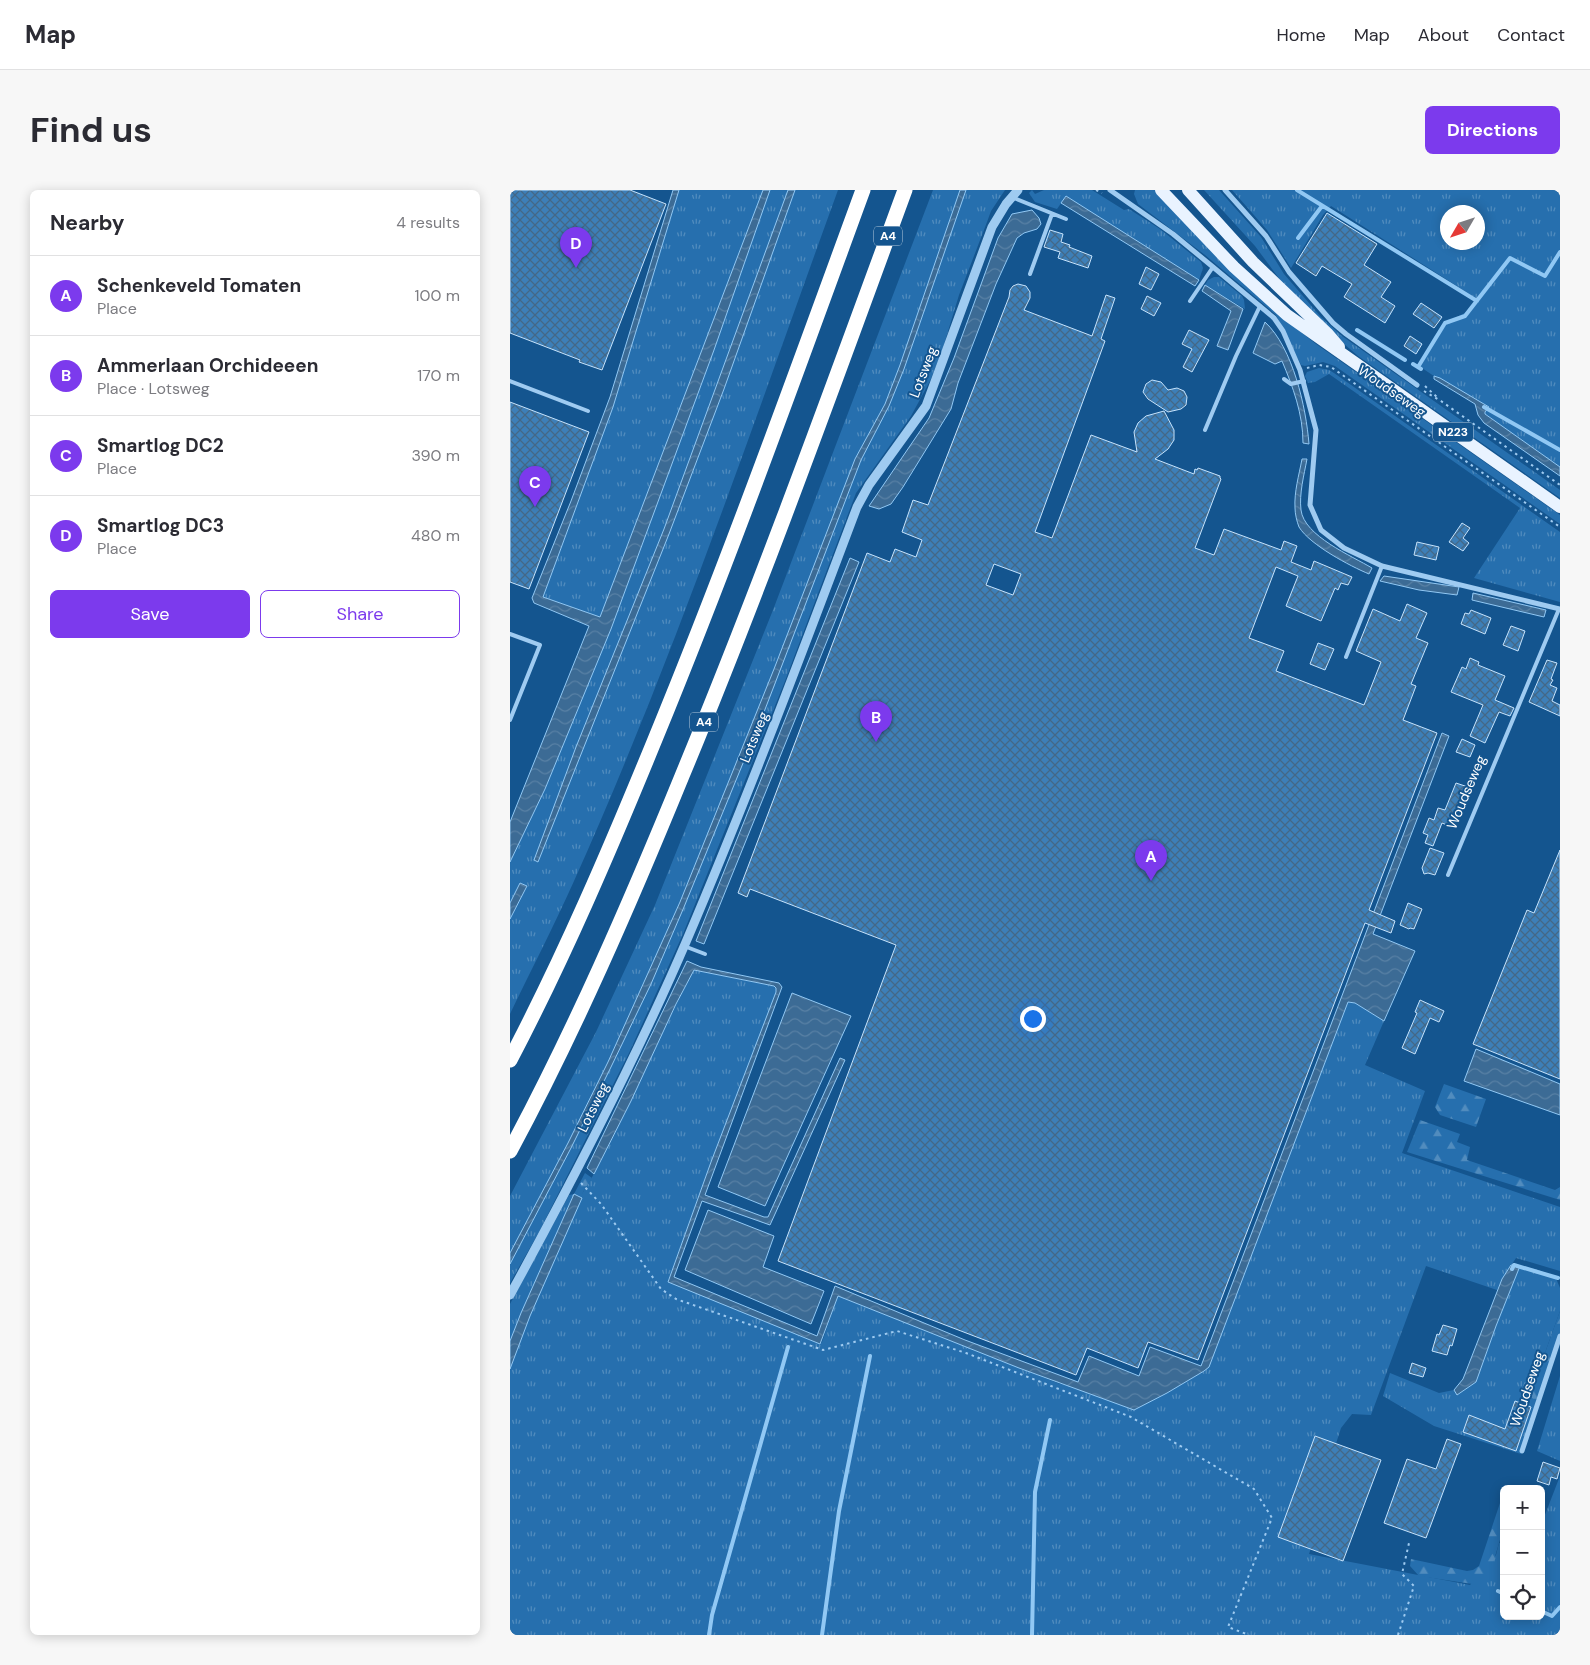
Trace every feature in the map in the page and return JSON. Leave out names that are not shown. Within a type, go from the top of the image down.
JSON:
[{"type":"highway","points":[[510,1060],[545,993],[618,830],[696,639],[863,190]]},
{"type":"highway","name":"A4","points":[[510,1151],[573,1026],[617,931],[734,651],[905,190]]},
{"type":"main road","name":"Woudseweg","points":[[1161,190],[1234,267],[1300,325],[1560,507]]},
{"type":"main road","name":"Woudseweg","points":[[1188,190],[1252,262],[1327,333],[1347,357]]},
{"type":"street","name":"Lotsweg","points":[[510,1295],[574,1176],[645,1032],[684,946],[797,666],[857,507],[869,485],[926,406],[992,227],[1000,212],[1018,190]]},
{"type":"street","name":"Woudseweg","points":[[1110,190],[1173,234],[1274,318],[1283,332],[1304,381],[1316,430],[1310,505],[1321,530],[1344,548],[1382,566],[1559,609]]},
{"type":"street","name":"Woudseweg","points":[[1225,190],[1266,236],[1289,272],[1333,323],[1418,385]]},
{"type":"street","name":"Woudseweg","points":[[1522,1451],[1560,1336]]},
{"type":"lane","points":[[1012,197],[1066,220]]},
{"type":"lane","points":[[1030,274],[1052,214]]},
{"type":"lane","points":[[1190,301],[1213,267]]},
{"type":"lane","points":[[1205,430],[1236,356],[1260,306]]},
{"type":"lane","points":[[1284,378],[1291,384],[1304,381]]},
{"type":"lane","points":[[510,381],[588,411]]},
{"type":"lane","points":[[1346,657],[1382,566]]},
{"type":"lane","name":"Woudseweg","points":[[1448,875],[1559,609]]},
{"type":"lane","points":[[510,634],[540,646],[510,720]]},
{"type":"lane","points":[[684,946],[705,954]]},
{"type":"path","name":"Woudseweg","points":[[1300,370],[1319,364],[1331,367],[1560,527]]},
{"type":"path","name":"Woudseweg","points":[[1418,385],[1432,397],[1441,401],[1560,485]]},
{"type":"path","name":"Woudseweg","points":[[1418,385],[1424,385],[1430,389],[1441,401]]},
{"type":"path","points":[[574,1176],[601,1204],[661,1289],[676,1299],[823,1350],[897,1331],[966,1353],[1131,1417],[1254,1489],[1272,1518],[1228,1627],[1249,1635]]},
{"type":"path","points":[[1398,1635],[1414,1586],[1402,1574],[1409,1544]]},
{"type":"green space","points":[[679,190],[763,190],[600,617],[543,597],[613,407]]},
{"type":"green space","points":[[767,190],[838,190],[712,538],[646,711],[574,881],[510,1014],[510,919],[527,886],[520,883],[510,903],[510,862],[545,789],[610,629]]},
{"type":"green space","points":[[933,190],[1005,190],[991,211],[959,295],[942,351],[930,381],[911,416],[856,493],[785,681],[683,934],[629,1053],[539,1232],[510,1283],[510,1196],[596,1032],[655,905],[773,610]]},
{"type":"green space","points":[[1032,190],[1035,194],[1044,190],[1092,190],[1124,210],[1129,209],[1160,229],[1201,262],[1203,268],[1199,280],[1066,196],[1057,209],[1035,202],[1029,193]]},
{"type":"green space","points":[[1135,190],[1155,190],[1232,270],[1294,327],[1560,515],[1560,524],[1335,366],[1323,362],[1305,366],[1301,365],[1276,315],[1205,255],[1138,204],[1134,194]]},
{"type":"green space","points":[[1204,190],[1219,190],[1261,237],[1284,274],[1321,317],[1342,336],[1560,490],[1560,498],[1358,356],[1328,330],[1284,285],[1255,246]]},
{"type":"green space","points":[[1232,190],[1560,190],[1560,467],[1485,414],[1486,411],[1419,366],[1434,337],[1442,327],[1468,311],[1479,300],[1331,206],[1323,215],[1291,268],[1267,230]]},
{"type":"green space","points":[[1219,277],[1242,296],[1245,309],[1205,285],[1208,280]]},
{"type":"green space","points":[[1319,368],[1334,373],[1560,532],[1560,602],[1474,578],[1520,508],[1329,374],[1315,382],[1308,383],[1305,376],[1307,372]]},
{"type":"green space","points":[[694,970],[776,988],[668,1281],[820,1344],[838,1296],[1060,1384],[1167,1393],[1204,1371],[1209,1366],[1348,1002],[1355,1003],[1384,1021],[1365,1065],[1425,1091],[1402,1153],[1560,1207],[1560,1271],[1516,1258],[1497,1290],[1426,1266],[1371,1415],[1352,1414],[1341,1428],[1323,1484],[1323,1511],[1309,1554],[1470,1585],[1496,1555],[1500,1543],[1500,1620],[1545,1620],[1545,1515],[1560,1476],[1560,1635],[510,1635],[510,1369],[529,1316],[583,1192],[614,1135]]},
{"type":"green space","points":[[1444,1084],[1486,1099],[1476,1127],[1440,1115],[1435,1107]]},
{"type":"green space","points":[[1420,1120],[1460,1134],[1457,1142],[1470,1147],[1467,1160],[1555,1190],[1560,1187],[1560,1200],[1407,1152]]},
{"type":"green space","points":[[585,1173],[592,1178],[583,1192],[582,1198],[574,1194]]},
{"type":"green space","points":[[574,1194],[510,1341],[510,1304],[569,1195]]},
{"type":"green space","points":[[1520,1266],[1555,1276],[1560,1288],[1560,1311],[1532,1389],[1538,1403],[1521,1454],[1434,1426],[1383,1396],[1390,1373],[1439,1393],[1454,1390],[1457,1394],[1476,1382]]},
{"type":"green space","points":[[1560,1311],[1560,1333],[1538,1403],[1531,1397],[1532,1389]]},
{"type":"green space","points":[[1560,1376],[1560,1461],[1537,1451]]},
{"type":"green space","points":[[1500,1503],[1500,1540],[1489,1577],[1485,1582],[1479,1585],[1419,1576],[1410,1566],[1411,1559],[1467,1571],[1479,1566]]},
{"type":"water","points":[[673,190],[679,190],[613,407],[543,597],[600,617],[763,190],[770,190],[714,350],[611,629],[545,789],[510,862],[510,822],[589,626],[534,603],[532,598],[610,397]]},
{"type":"water","points":[[788,190],[795,190],[724,389],[669,534],[538,862],[534,860],[576,747],[664,529]]},
{"type":"water","points":[[960,190],[966,190],[904,369],[889,406],[861,460],[764,712],[684,907],[651,984],[611,1067],[510,1264],[510,1253],[608,1062],[680,902],[774,669],[855,459],[885,404]]},
{"type":"water","points":[[1066,196],[1199,280],[1195,286],[1061,203]]},
{"type":"water","points":[[1032,210],[1039,218],[1041,224],[1037,229],[1024,233],[1017,238],[996,284],[958,383],[951,409],[891,504],[879,509],[869,506],[929,418],[954,358],[998,238],[1012,214]]},
{"type":"water","points":[[1205,285],[1243,309],[1228,350],[1217,346],[1231,311],[1202,291]]},
{"type":"water","points":[[1265,322],[1275,333],[1290,362],[1305,413],[1309,444],[1303,443],[1303,432],[1297,401],[1282,361],[1275,364],[1253,353]]},
{"type":"water","points":[[1434,376],[1489,407],[1485,414],[1560,467],[1560,476],[1484,423],[1478,415],[1475,404],[1434,379]]},
{"type":"water","points":[[1302,459],[1307,459],[1301,498],[1301,510],[1304,519],[1320,537],[1372,568],[1369,574],[1321,548],[1304,534],[1299,527],[1295,502]]},
{"type":"water","points":[[850,558],[859,562],[704,944],[696,941]]},
{"type":"water","points":[[1384,576],[1459,587],[1457,595],[1419,590],[1380,581]]},
{"type":"water","points":[[1473,593],[1546,610],[1544,617],[1472,600]]},
{"type":"water","points":[[1442,733],[1449,736],[1373,934],[1415,951],[1384,1021],[1355,1003],[1348,1002],[1209,1367],[1167,1393],[1134,1410],[1019,1368],[838,1296],[820,1344],[668,1282],[711,1162],[776,992],[774,986],[694,970],[594,1174],[587,1168],[687,961],[701,967],[779,983],[782,987],[705,1195],[768,1217],[840,1058],[845,1060],[770,1225],[702,1201],[674,1277],[817,1336],[835,1286],[965,1340],[1078,1382],[1089,1356],[1139,1376],[1150,1347],[1201,1366]]},
{"type":"water","points":[[520,883],[527,886],[510,919],[510,903]]},
{"type":"water","points":[[792,993],[851,1016],[765,1206],[718,1187]]},
{"type":"water","points":[[1476,1049],[1560,1084],[1560,1115],[1464,1081]]},
{"type":"water","points":[[574,1194],[582,1198],[530,1316],[510,1369],[510,1341]]},
{"type":"water","points":[[708,1210],[774,1236],[763,1267],[824,1291],[811,1324],[685,1270]]},
{"type":"water","points":[[1511,1265],[1520,1266],[1476,1382],[1457,1395],[1454,1390],[1463,1379],[1502,1279]]},
{"type":"building","points":[[510,190],[630,190],[666,204],[602,370],[510,333]]},
{"type":"building","points":[[1327,213],[1377,244],[1364,265],[1391,282],[1381,297],[1395,306],[1385,323],[1344,297],[1352,284],[1322,266],[1316,276],[1296,263]]},
{"type":"building","points":[[1050,230],[1063,234],[1061,242],[1070,245],[1069,247],[1092,256],[1088,268],[1058,258],[1060,252],[1044,247]]},
{"type":"building","points":[[1146,267],[1159,274],[1151,290],[1139,284]]},
{"type":"building","points":[[1018,284],[1026,286],[1030,292],[1030,298],[1024,310],[1092,336],[1106,295],[1115,298],[1101,339],[1105,341],[1035,532],[1052,538],[1091,435],[1137,452],[1134,432],[1138,423],[1146,416],[1164,411],[1174,430],[1174,440],[1168,449],[1155,459],[1194,474],[1195,469],[1197,470],[1198,468],[1220,476],[1221,479],[1195,548],[1214,555],[1224,529],[1281,550],[1284,541],[1297,546],[1291,562],[1311,570],[1314,561],[1352,577],[1348,585],[1341,583],[1338,590],[1335,588],[1321,621],[1286,606],[1298,576],[1276,567],[1249,638],[1284,651],[1276,671],[1364,705],[1381,662],[1356,651],[1373,609],[1400,621],[1407,604],[1427,613],[1416,638],[1428,643],[1411,684],[1416,686],[1403,720],[1437,733],[1369,910],[1395,921],[1391,933],[1365,923],[1198,1360],[1148,1342],[1138,1368],[1087,1348],[1076,1375],[778,1261],[896,945],[750,889],[747,897],[738,893],[867,553],[890,562],[895,549],[916,557],[922,540],[902,532],[913,500],[928,505],[1013,286]],"holes":[[[994,564],[1021,574],[1013,595],[986,585]]]},
{"type":"building","points":[[1147,296],[1161,303],[1154,316],[1141,309]]},
{"type":"building","points":[[1421,303],[1442,317],[1434,328],[1413,314]]},
{"type":"building","points":[[1189,330],[1209,340],[1192,372],[1183,367],[1192,349],[1182,344]]},
{"type":"building","points":[[1410,336],[1422,344],[1416,354],[1404,346]]},
{"type":"building","points":[[1152,380],[1161,382],[1168,390],[1177,388],[1184,391],[1187,397],[1186,405],[1181,409],[1168,412],[1148,399],[1143,392],[1146,384]]},
{"type":"building","points":[[510,402],[589,432],[529,589],[510,582]]},
{"type":"building","points":[[1462,523],[1470,528],[1463,538],[1469,543],[1463,551],[1449,542]]},
{"type":"building","points":[[1417,542],[1439,547],[1436,560],[1414,555]]},
{"type":"building","points":[[1471,610],[1491,618],[1485,634],[1461,624],[1465,613],[1469,614]]},
{"type":"building","points":[[1511,626],[1525,631],[1518,651],[1503,645]]},
{"type":"building","points":[[1318,643],[1334,649],[1325,670],[1310,664]]},
{"type":"building","points":[[1470,658],[1479,662],[1478,665],[1505,676],[1495,700],[1514,708],[1510,716],[1499,712],[1485,743],[1470,736],[1483,705],[1451,692],[1462,667],[1466,669]]},
{"type":"building","points":[[1547,660],[1557,663],[1550,685],[1557,688],[1552,701],[1560,705],[1560,716],[1529,702]]},
{"type":"building","points":[[1462,739],[1475,745],[1470,757],[1456,752]]},
{"type":"building","points":[[1456,783],[1471,788],[1461,812],[1458,811],[1452,827],[1442,823],[1433,846],[1425,843],[1428,835],[1423,833],[1429,818],[1434,820],[1438,808],[1445,810]]},
{"type":"building","points":[[1430,848],[1444,853],[1435,875],[1424,874],[1422,868]]},
{"type":"building","points":[[1560,850],[1560,1079],[1473,1044],[1527,910],[1534,913]]},
{"type":"building","points":[[1408,903],[1422,909],[1414,929],[1400,925]]},
{"type":"building","points":[[1420,1000],[1444,1011],[1439,1022],[1430,1018],[1415,1054],[1402,1048],[1417,1013],[1415,1012]]},
{"type":"building","points":[[1443,1325],[1457,1329],[1447,1355],[1432,1351],[1437,1334],[1439,1335]]},
{"type":"building","points":[[1412,1363],[1426,1368],[1423,1377],[1409,1373]]},
{"type":"building","points":[[1515,1401],[1531,1407],[1516,1451],[1463,1432],[1469,1415],[1505,1429]]},
{"type":"building","points":[[1315,1436],[1381,1460],[1343,1561],[1278,1537]]},
{"type":"building","points":[[1447,1439],[1461,1444],[1426,1538],[1384,1523],[1407,1459],[1436,1469]]},
{"type":"building","points":[[1543,1462],[1560,1468],[1557,1479],[1551,1477],[1549,1485],[1537,1481]]},
{"type":"waterway","points":[[1297,190],[1477,301]]},
{"type":"waterway","points":[[1298,238],[1322,206]]},
{"type":"waterway","points":[[1418,367],[1445,323],[1465,316],[1510,258],[1545,276],[1560,252]]},
{"type":"waterway","points":[[1357,330],[1405,360]]},
{"type":"waterway","points":[[1413,364],[1421,369]]},
{"type":"waterway","points":[[1484,407],[1560,450]]},
{"type":"waterway","points":[[1512,1269],[1514,1265],[1558,1278]]},
{"type":"waterway","points":[[709,1635],[712,1615],[788,1347]]},
{"type":"waterway","points":[[822,1635],[839,1511],[870,1356]]},
{"type":"waterway","points":[[1032,1635],[1035,1492],[1050,1420]]},
{"type":"waterway","points":[[1545,1613],[1552,1616],[1560,1607]]},
{"type":"place","name":"Smartlog DC3","points":[[576,268]]},
{"type":"place","name":"Smartlog DC2","points":[[535,507]]},
{"type":"place","name":"Ammerlaan Orchideeen","points":[[876,742]]},
{"type":"place","name":"Schenkeveld Tomaten","points":[[1151,881]]}]
